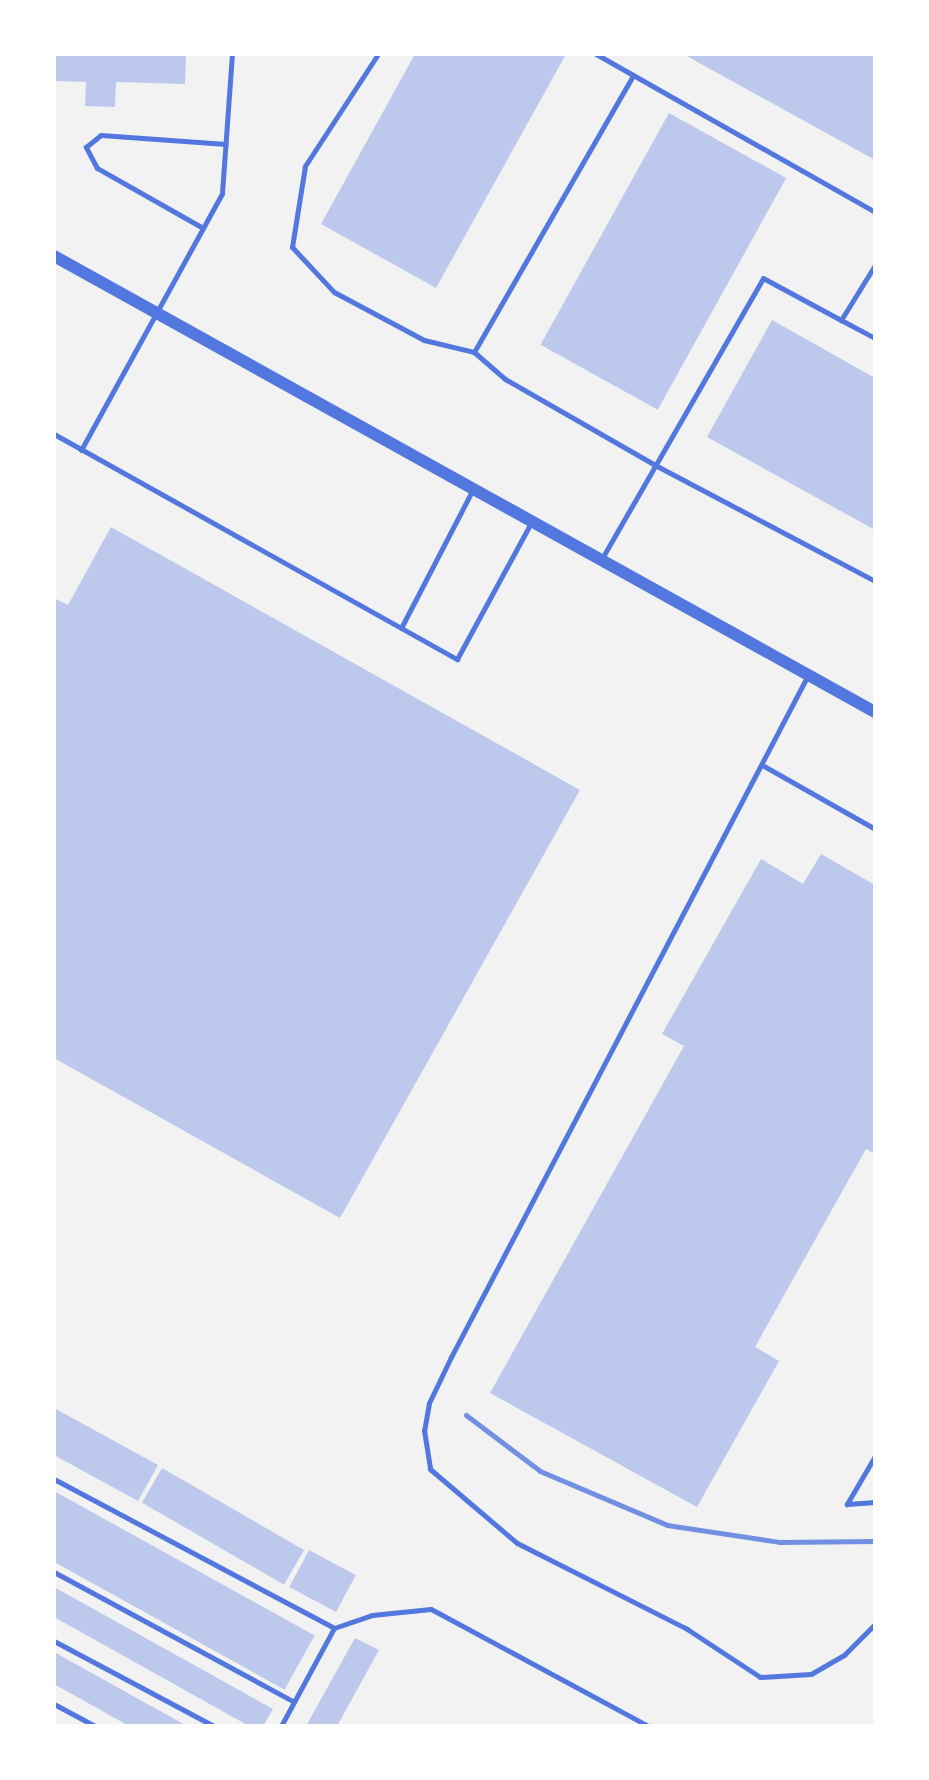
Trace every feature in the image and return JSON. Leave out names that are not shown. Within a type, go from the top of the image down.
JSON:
[{"type":"street","points":[[54,256],[875,712]]},
{"type":"lane","points":[[81,450],[222,193],[232,54]]},
{"type":"lane","points":[[378,54],[305,166],[292,247],[334,292],[424,340],[474,352],[505,379],[655,465],[875,581]]},
{"type":"lane","points":[[596,54],[875,212]]},
{"type":"lane","points":[[474,352],[633,76]]},
{"type":"lane","points":[[203,228],[97,168],[86,147],[101,135],[226,144]]},
{"type":"lane","points":[[841,320],[875,265]]},
{"type":"lane","points":[[601,560],[763,278],[875,338]]},
{"type":"lane","points":[[54,435],[457,659],[532,521]]},
{"type":"lane","points":[[401,628],[473,489]]},
{"type":"lane","points":[[808,675],[451,1357],[429,1403],[424,1430],[430,1469],[517,1543],[583,1582],[687,1629],[760,1676],[811,1674],[845,1654],[875,1624]]},
{"type":"lane","points":[[762,765],[875,829]]},
{"type":"lane","points":[[875,1456],[847,1504],[875,1502]]},
{"type":"lane","points":[[54,1479],[334,1628]]},
{"type":"lane","points":[[54,1572],[294,1702]]},
{"type":"lane","points":[[281,1726],[334,1628],[372,1615],[431,1609],[648,1726]]},
{"type":"lane","points":[[54,1641],[214,1726]]},
{"type":"lane","points":[[54,1704],[95,1726]]},
{"type":"building","points":[[54,54],[186,54],[185,84],[116,82],[115,107],[85,106],[86,82],[54,81]]},
{"type":"building","points":[[415,54],[565,56],[436,288],[321,224]]},
{"type":"building","points":[[683,54],[875,54],[875,160]]},
{"type":"building","points":[[669,113],[786,178],[658,410],[541,345]]},
{"type":"building","points":[[772,320],[875,378],[875,530],[707,437]]},
{"type":"building","points":[[111,527],[580,790],[340,1218],[54,1058],[54,598],[68,605]]},
{"type":"building","points":[[821,854],[875,885],[875,1154],[866,1149],[755,1347],[779,1361],[697,1507],[490,1393],[684,1046],[662,1034],[761,859],[803,884]]},
{"type":"building","points":[[54,1408],[158,1465],[138,1501],[54,1455]]},
{"type":"building","points":[[162,1468],[304,1550],[284,1585],[142,1503]]},
{"type":"building","points":[[54,1491],[315,1635],[285,1690],[54,1562]]},
{"type":"building","points":[[309,1550],[356,1575],[336,1612],[289,1587]]},
{"type":"building","points":[[54,1587],[273,1709],[263,1726],[249,1726],[54,1617]]},
{"type":"building","points":[[355,1638],[379,1650],[337,1726],[306,1726]]},
{"type":"building","points":[[54,1652],[187,1726],[129,1726],[54,1684]]},
{"type":"railway","points":[[466,1415],[540,1471],[667,1525],[779,1542],[875,1541]]}]
